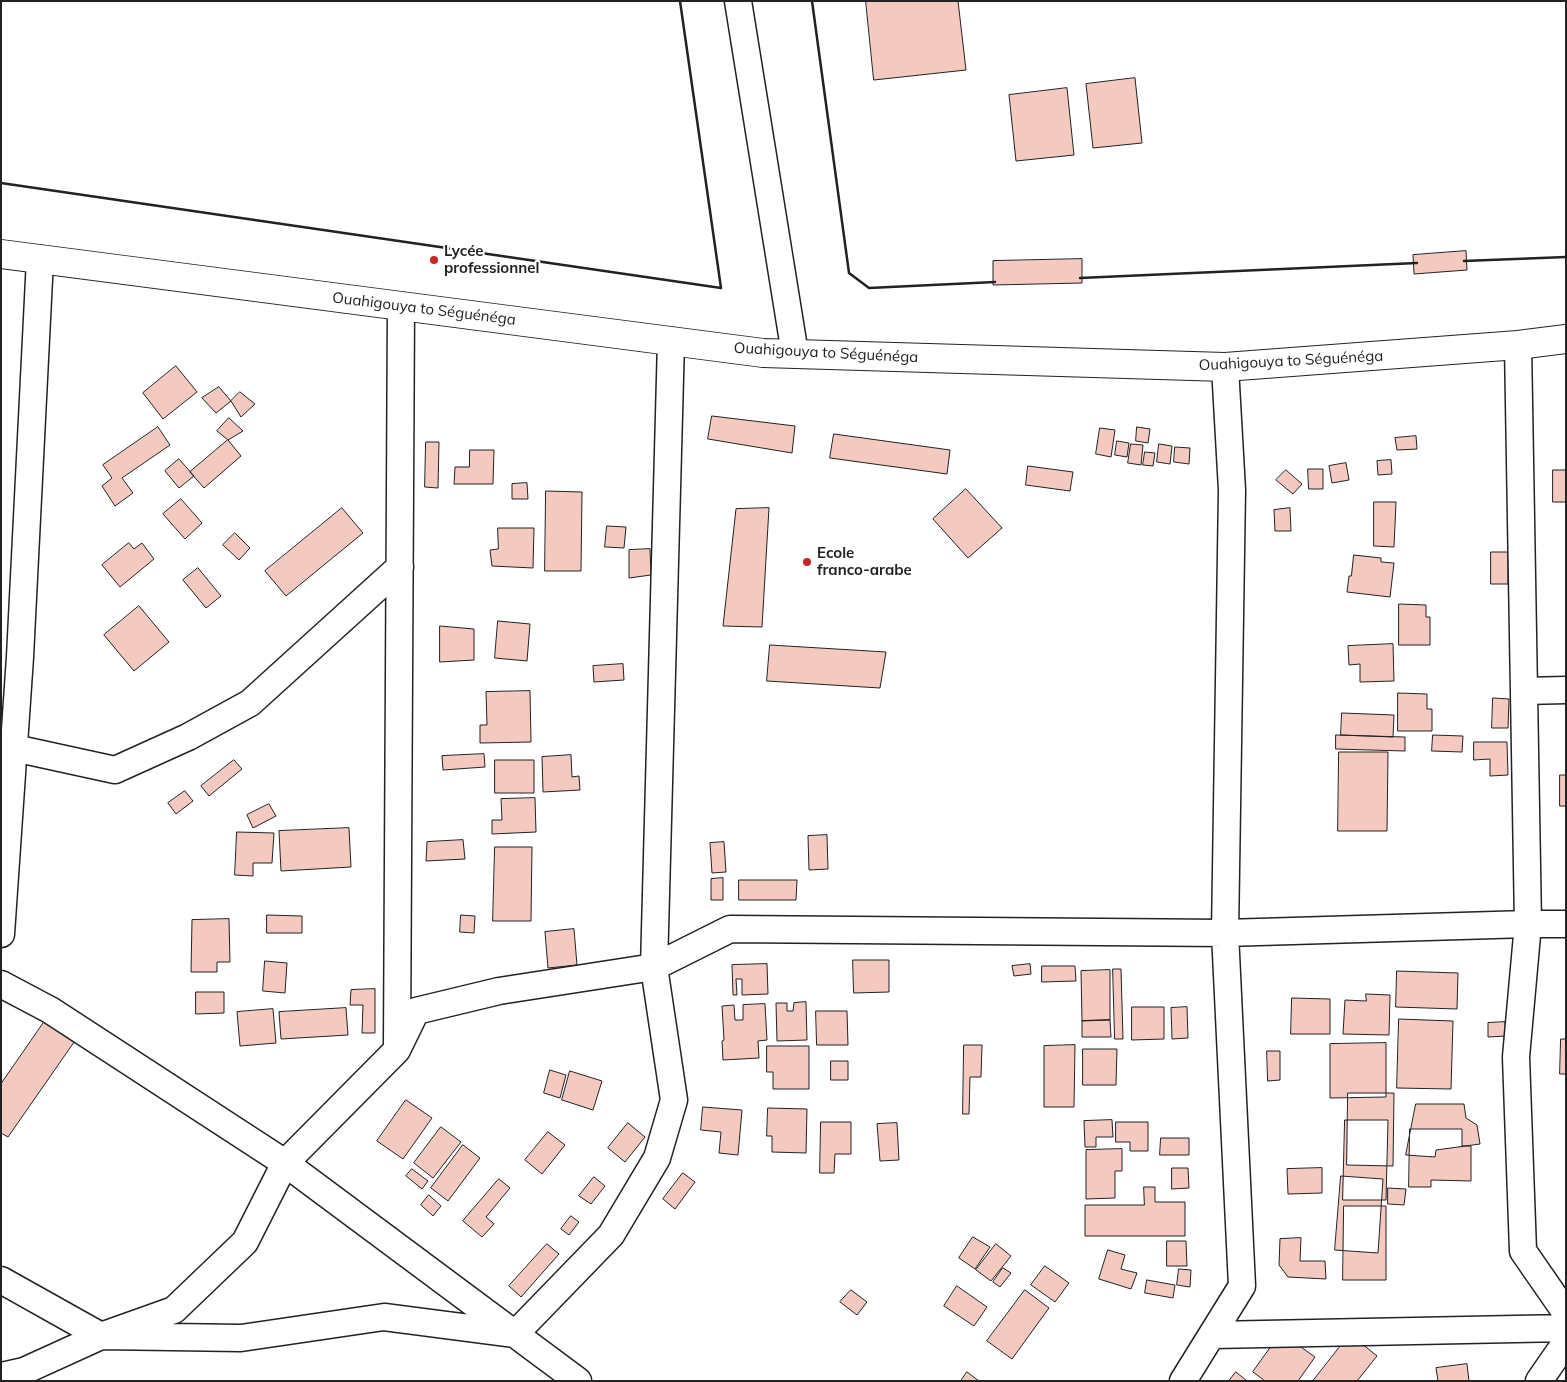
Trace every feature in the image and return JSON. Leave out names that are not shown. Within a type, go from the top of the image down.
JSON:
[{"type":"main road","name":"Ouahigouya to Séguénéga","points":[[1,254],[763,353],[1225,367],[1518,345],[1566,339]]},
{"type":"street","points":[[738,1],[795,354]]},
{"type":"street","points":[[1,934],[20,657],[40,259]]},
{"type":"street","points":[[397,1050],[401,306]]},
{"type":"street","points":[[515,1334],[611,1235],[657,1158],[674,1100],[654,967],[671,341]]},
{"type":"street","points":[[1518,345],[1528,924],[1516,1057],[1522,1251],[1566,1313]]},
{"type":"street","points":[[1183,1381],[1242,1286],[1225,933],[1232,490],[1225,367]]},
{"type":"street","points":[[14,748],[115,770],[188,737],[250,703],[400,567]]},
{"type":"street","points":[[1524,691],[1566,690]]},
{"type":"street","points":[[1,1376],[24,1371],[101,1336],[174,1310],[245,1242],[285,1163],[397,1050],[416,1011],[499,991],[654,967],[730,929],[1225,933],[1566,924]]},
{"type":"street","points":[[1,984],[50,1010],[285,1163],[578,1381]]},
{"type":"street","points":[[1,1280],[101,1336],[241,1338],[384,1317],[515,1334]]},
{"type":"street","points":[[1213,1335],[1566,1328]]},
{"type":"street","points":[[1539,1381],[1566,1342]]},
{"type":"building","points":[[866,1],[958,1],[966,70],[874,80]]},
{"type":"building","points":[[1135,78],[1142,143],[1093,148],[1086,84]]},
{"type":"building","points":[[1067,88],[1074,155],[1016,161],[1009,95]]},
{"type":"building","points":[[1466,251],[1467,270],[1414,274],[1413,255]]},
{"type":"building","points":[[1082,259],[1082,283],[993,285],[993,261]]},
{"type":"building","points":[[176,366],[197,392],[163,419],[143,393]]},
{"type":"building","points":[[219,387],[231,401],[216,413],[202,398]]},
{"type":"building","points":[[240,392],[255,404],[241,417],[231,401]]},
{"type":"building","points":[[712,416],[795,426],[792,453],[708,439]]},
{"type":"building","points":[[229,418],[243,431],[228,440],[217,431]]},
{"type":"building","points":[[158,427],[170,445],[122,478],[133,493],[115,506],[102,486],[112,478],[103,465]]},
{"type":"building","points":[[1137,427],[1150,429],[1148,443],[1136,441]]},
{"type":"building","points":[[1100,428],[1115,430],[1111,457],[1096,454]]},
{"type":"building","points":[[834,434],[950,450],[947,474],[830,458]]},
{"type":"building","points":[[1416,436],[1417,449],[1397,450],[1395,438]]},
{"type":"building","points":[[228,440],[241,456],[204,488],[190,472]]},
{"type":"building","points":[[1117,441],[1129,443],[1127,457],[1115,455]]},
{"type":"building","points":[[426,442],[439,442],[438,488],[425,487]]},
{"type":"building","points":[[1131,444],[1143,445],[1141,465],[1128,463]]},
{"type":"building","points":[[1159,444],[1172,446],[1170,464],[1157,462]]},
{"type":"building","points":[[1175,447],[1190,448],[1189,464],[1174,462]]},
{"type":"building","points":[[470,450],[494,450],[493,484],[454,484],[455,467],[469,467]]},
{"type":"building","points":[[1145,452],[1155,453],[1153,466],[1143,465]]},
{"type":"building","points":[[179,459],[194,476],[179,488],[165,471]]},
{"type":"building","points":[[1391,460],[1392,474],[1378,475],[1377,461]]},
{"type":"building","points":[[1346,463],[1349,480],[1332,483],[1329,466]]},
{"type":"building","points":[[1028,466],[1073,472],[1070,491],[1026,485]]},
{"type":"building","points":[[1308,469],[1323,469],[1323,489],[1309,489]]},
{"type":"building","points":[[1286,470],[1302,484],[1293,494],[1276,480]]},
{"type":"building","points":[[1553,470],[1566,470],[1566,502],[1553,502]]},
{"type":"building","points":[[527,483],[528,499],[512,499],[512,484]]},
{"type":"building","points":[[966,489],[1002,528],[968,558],[933,519]]},
{"type":"building","points":[[546,491],[582,492],[581,571],[545,571]]},
{"type":"building","points":[[181,499],[202,523],[185,539],[163,514]]},
{"type":"building","points":[[1374,502],[1396,502],[1394,547],[1374,546]]},
{"type":"building","points":[[342,508],[363,533],[286,596],[265,571]]},
{"type":"building","points":[[769,508],[762,627],[723,626],[736,509]]},
{"type":"building","points":[[1290,508],[1291,531],[1275,531],[1274,510]]},
{"type":"building","points":[[607,526],[626,527],[624,548],[605,547]]},
{"type":"building","points":[[498,528],[534,528],[533,568],[492,566],[490,550],[498,549]]},
{"type":"building","points":[[235,533],[250,548],[239,560],[223,545]]},
{"type":"building","points":[[129,543],[134,549],[142,543],[154,559],[120,587],[102,565]]},
{"type":"building","points":[[650,549],[651,575],[629,578],[629,550]]},
{"type":"building","points":[[1491,552],[1508,552],[1508,584],[1491,584]]},
{"type":"building","points":[[1354,555],[1381,558],[1381,562],[1394,563],[1390,597],[1347,592]]},
{"type":"building","points":[[198,568],[221,596],[206,608],[183,580]]},
{"type":"building","points":[[1399,604],[1426,605],[1426,617],[1430,617],[1430,645],[1399,645]]},
{"type":"building","points":[[139,606],[169,642],[134,671],[104,635]]},
{"type":"building","points":[[498,621],[530,624],[527,661],[495,658]]},
{"type":"building","points":[[440,626],[474,629],[474,660],[440,662]]},
{"type":"building","points":[[1393,644],[1394,681],[1360,682],[1360,664],[1349,665],[1348,646]]},
{"type":"building","points":[[770,645],[886,652],[880,688],[767,681]]},
{"type":"building","points":[[623,664],[624,680],[594,682],[593,666]]},
{"type":"building","points":[[530,691],[531,742],[480,743],[480,725],[487,725],[486,692]]},
{"type":"building","points":[[1398,693],[1427,694],[1427,709],[1432,709],[1432,731],[1398,731]]},
{"type":"building","points":[[1493,698],[1509,699],[1508,728],[1492,728]]},
{"type":"building","points":[[1342,713],[1394,715],[1393,737],[1341,735]]},
{"type":"building","points":[[1336,735],[1405,737],[1405,751],[1336,749]]},
{"type":"building","points":[[1433,735],[1463,736],[1462,752],[1432,751]]},
{"type":"building","points":[[1474,742],[1507,742],[1508,775],[1490,776],[1490,759],[1474,760]]},
{"type":"building","points":[[1339,752],[1388,752],[1387,831],[1338,831]]},
{"type":"building","points":[[484,754],[485,767],[443,770],[442,756]]},
{"type":"building","points":[[571,755],[572,777],[579,776],[580,790],[543,792],[542,757]]},
{"type":"building","points":[[234,760],[242,769],[209,796],[201,786]]},
{"type":"building","points":[[495,760],[534,760],[534,793],[495,793]]},
{"type":"building","points":[[1560,775],[1566,775],[1566,806],[1560,806]]},
{"type":"building","points":[[185,791],[193,801],[176,814],[168,803]]},
{"type":"building","points":[[535,798],[536,832],[492,834],[492,820],[502,820],[501,799]]},
{"type":"building","points":[[269,804],[276,816],[253,828],[247,815]]},
{"type":"building","points":[[349,828],[351,867],[281,871],[279,831]]},
{"type":"building","points":[[237,832],[274,833],[272,863],[253,863],[253,876],[235,875]]},
{"type":"building","points":[[827,835],[828,869],[809,870],[808,836]]},
{"type":"building","points":[[463,840],[465,859],[426,861],[427,842]]},
{"type":"building","points":[[724,842],[726,872],[712,873],[710,843]]},
{"type":"building","points":[[495,847],[532,847],[531,921],[493,921]]},
{"type":"building","points":[[723,878],[723,900],[711,900],[711,879]]},
{"type":"building","points":[[739,880],[797,880],[796,900],[739,900]]},
{"type":"building","points":[[267,915],[302,916],[302,933],[267,933]]},
{"type":"building","points":[[461,915],[475,916],[474,933],[460,932]]},
{"type":"building","points":[[229,919],[230,962],[217,962],[217,972],[191,972],[192,920]]},
{"type":"building","points":[[574,929],[577,965],[548,968],[545,932]]},
{"type":"building","points":[[853,960],[889,960],[889,992],[854,993]]},
{"type":"building","points":[[265,961],[287,963],[285,993],[263,991]]},
{"type":"building","points":[[767,964],[768,994],[742,995],[742,979],[736,979],[737,995],[733,995],[732,965]]},
{"type":"building","points":[[1030,964],[1031,974],[1014,976],[1012,966]]},
{"type":"building","points":[[1042,966],[1075,966],[1076,981],[1042,982]]},
{"type":"building","points":[[1113,969],[1121,969],[1123,1039],[1115,1039]]},
{"type":"building","points":[[1110,970],[1110,1020],[1082,1021],[1081,971]]},
{"type":"building","points":[[1397,971],[1458,973],[1457,1009],[1396,1007]]},
{"type":"building","points":[[375,989],[375,1033],[362,1033],[363,1005],[350,1005],[351,990]]},
{"type":"building","points":[[196,992],[224,992],[224,1013],[196,1014]]},
{"type":"building","points":[[1366,994],[1390,995],[1389,1035],[1343,1034],[1345,1000],[1366,1001]]},
{"type":"building","points":[[1292,998],[1330,999],[1330,1034],[1291,1034]]},
{"type":"building","points":[[806,1002],[807,1040],[777,1041],[776,1003],[787,1003],[787,1011],[793,1011],[794,1003]]},
{"type":"building","points":[[765,1004],[767,1040],[758,1041],[759,1058],[723,1060],[722,1006],[734,1005],[735,1020],[743,1020],[743,1005]]},
{"type":"building","points":[[1132,1007],[1164,1007],[1164,1039],[1132,1040]]},
{"type":"building","points":[[1187,1007],[1188,1038],[1172,1039],[1171,1008]]},
{"type":"building","points":[[346,1008],[348,1035],[281,1039],[279,1012]]},
{"type":"building","points":[[273,1009],[276,1043],[240,1046],[237,1012]]},
{"type":"building","points":[[816,1011],[847,1011],[848,1045],[817,1045]]},
{"type":"building","points":[[49,1015],[79,1035],[8,1137],[1,1133],[1,1084]]},
{"type":"building","points":[[1399,1019],[1453,1021],[1451,1089],[1397,1088]]},
{"type":"building","points":[[1110,1020],[1111,1037],[1082,1037],[1082,1021]]},
{"type":"building","points":[[1505,1022],[1506,1036],[1488,1037],[1488,1023]]},
{"type":"building","points":[[1561,1039],[1566,1039],[1566,1074],[1560,1074]]},
{"type":"building","points":[[1386,1043],[1386,1097],[1330,1098],[1330,1044]]},
{"type":"building","points":[[964,1045],[982,1045],[981,1077],[970,1077],[969,1114],[963,1114]]},
{"type":"building","points":[[1075,1045],[1074,1107],[1044,1107],[1044,1046]]},
{"type":"building","points":[[767,1046],[809,1046],[809,1089],[773,1089],[773,1072],[767,1072]]},
{"type":"building","points":[[1083,1049],[1117,1049],[1116,1085],[1083,1085]]},
{"type":"building","points":[[1267,1051],[1280,1051],[1280,1080],[1268,1081]]},
{"type":"building","points":[[831,1061],[848,1061],[848,1080],[831,1080]]},
{"type":"building","points":[[550,1070],[566,1075],[560,1098],[544,1093]]},
{"type":"building","points":[[570,1071],[602,1081],[593,1110],[562,1100]]},
{"type":"building","points":[[1348,1093],[1394,1093],[1393,1166],[1347,1165]]},
{"type":"building","points":[[406,1100],[432,1118],[403,1159],[377,1141]]},
{"type":"building","points":[[1416,1104],[1464,1104],[1466,1118],[1477,1125],[1480,1144],[1436,1150],[1435,1157],[1406,1155]]},
{"type":"building","points":[[703,1107],[742,1110],[738,1155],[719,1153],[721,1132],[701,1130]]},
{"type":"building","points":[[768,1108],[807,1109],[806,1153],[772,1152],[772,1136],[767,1136]]},
{"type":"building","points":[[1112,1120],[1113,1137],[1096,1137],[1096,1147],[1085,1147],[1084,1121]]},
{"type":"building","points":[[1345,1120],[1388,1120],[1386,1200],[1343,1200]]},
{"type":"building","points":[[821,1122],[851,1122],[851,1154],[835,1154],[834,1173],[820,1173]]},
{"type":"building","points":[[1116,1122],[1148,1122],[1148,1151],[1130,1151],[1130,1142],[1116,1142]]},
{"type":"building","points":[[628,1123],[645,1137],[625,1162],[608,1148]]},
{"type":"building","points":[[897,1123],[899,1160],[880,1161],[877,1124]]},
{"type":"building","points":[[441,1127],[461,1142],[433,1178],[414,1163]]},
{"type":"building","points":[[1410,1129],[1462,1129],[1462,1146],[1471,1146],[1471,1181],[1431,1180],[1431,1187],[1409,1187]]},
{"type":"building","points":[[548,1132],[565,1145],[542,1174],[525,1160]]},
{"type":"building","points":[[1161,1138],[1189,1138],[1189,1155],[1160,1155]]},
{"type":"building","points":[[463,1145],[480,1158],[448,1201],[431,1188]]},
{"type":"building","points":[[1122,1149],[1122,1171],[1115,1171],[1115,1198],[1086,1199],[1086,1150]]},
{"type":"building","points":[[1172,1168],[1188,1168],[1189,1188],[1172,1189]]},
{"type":"building","points":[[1322,1168],[1322,1193],[1288,1194],[1287,1169]]},
{"type":"building","points":[[412,1169],[428,1181],[422,1189],[406,1176]]},
{"type":"building","points":[[683,1173],[695,1182],[675,1209],[663,1199]]},
{"type":"building","points":[[1341,1176],[1383,1179],[1378,1253],[1335,1250]]},
{"type":"building","points":[[594,1177],[605,1186],[591,1204],[579,1196]]},
{"type":"building","points":[[499,1179],[510,1188],[486,1217],[494,1224],[482,1237],[463,1221]]},
{"type":"building","points":[[1144,1187],[1155,1187],[1155,1202],[1185,1202],[1185,1236],[1085,1236],[1085,1205],[1144,1205]]},
{"type":"building","points":[[1388,1188],[1406,1189],[1404,1205],[1388,1204]]},
{"type":"building","points":[[429,1195],[441,1206],[433,1216],[421,1205]]},
{"type":"building","points":[[1344,1206],[1386,1206],[1386,1280],[1343,1280]]},
{"type":"building","points":[[571,1216],[579,1222],[569,1235],[561,1229]]},
{"type":"building","points":[[973,1237],[990,1247],[975,1269],[959,1258]]},
{"type":"building","points":[[1301,1238],[1300,1261],[1325,1261],[1326,1279],[1288,1277],[1279,1265],[1280,1239]]},
{"type":"building","points":[[1167,1241],[1186,1241],[1187,1266],[1167,1266]]},
{"type":"building","points":[[547,1244],[559,1254],[521,1297],[509,1286]]},
{"type":"building","points":[[996,1244],[1011,1256],[991,1281],[976,1270]]},
{"type":"building","points":[[1108,1250],[1125,1255],[1121,1269],[1137,1273],[1131,1289],[1099,1279]]},
{"type":"building","points":[[1045,1266],[1069,1283],[1055,1302],[1031,1285]]},
{"type":"building","points":[[1003,1268],[1011,1273],[1000,1287],[993,1282]]},
{"type":"building","points":[[1179,1269],[1191,1270],[1190,1287],[1177,1285]]},
{"type":"building","points":[[1147,1280],[1175,1285],[1173,1298],[1145,1293]]},
{"type":"building","points":[[957,1286],[987,1307],[974,1326],[944,1306]]},
{"type":"building","points":[[851,1290],[867,1302],[857,1315],[840,1302]]},
{"type":"building","points":[[1025,1290],[1049,1308],[1012,1359],[987,1341]]},
{"type":"building","points":[[1281,1333],[1315,1357],[1298,1381],[1265,1381],[1253,1372]]},
{"type":"building","points":[[1350,1334],[1377,1356],[1357,1381],[1313,1381]]},
{"type":"building","points":[[1467,1364],[1469,1381],[1438,1381],[1436,1368]]},
{"type":"building","points":[[967,1372],[979,1381],[961,1381]]},
{"type":"building","points":[[1236,1372],[1247,1381],[1229,1381]]},
{"type":"wall","points":[[1,183],[721,288],[680,1]]},
{"type":"wall","points":[[812,1],[849,273],[869,288],[995,282]]},
{"type":"wall","points":[[1464,261],[1566,257]]},
{"type":"wall","points":[[1080,278],[1417,263]]},
{"type":"place","name":"Lycée professionnel","points":[[434,260]]},
{"type":"place","name":"Ecole franco-arabe","points":[[807,562]]}]
